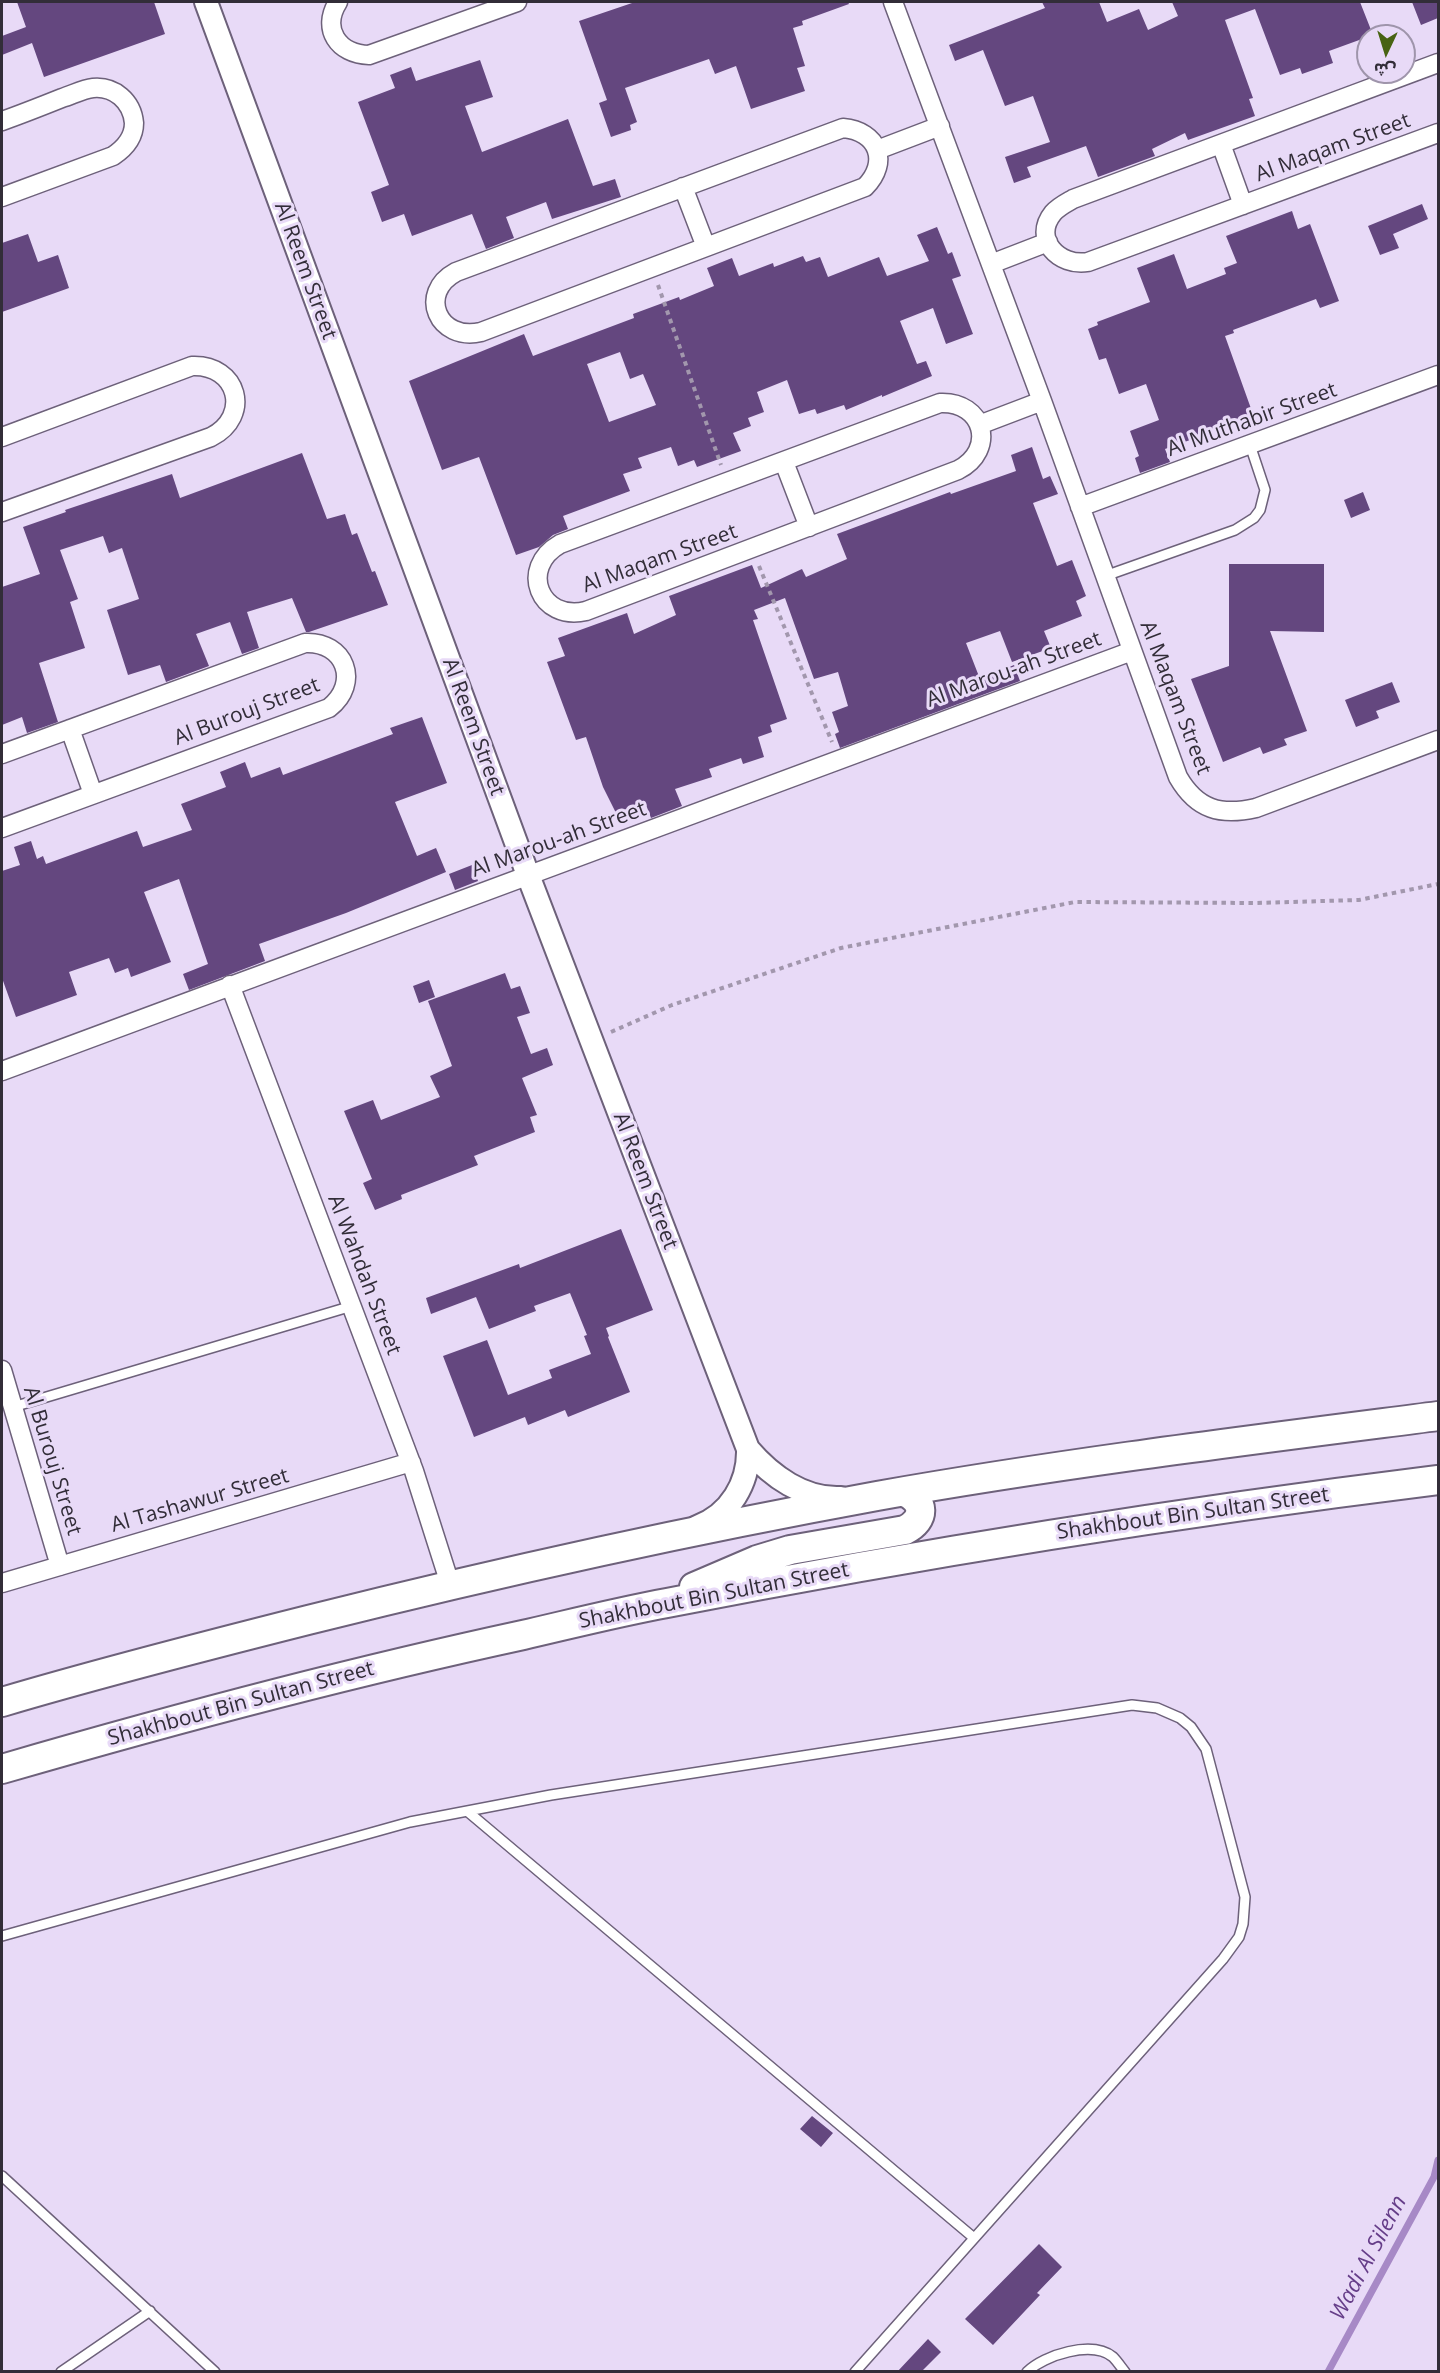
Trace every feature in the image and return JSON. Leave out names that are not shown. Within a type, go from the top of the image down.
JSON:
[{"type":"main road","points":[[2,1702],[111,1669],[450,1584],[679,1535],[891,1494],[1059,1467],[1438,1416]]},
{"type":"main road","name":"Shakhbout Bin Sultan Street","points":[[2,1769],[140,1729],[351,1675],[663,1603],[885,1562],[1046,1536],[1438,1480]]},
{"type":"main road","points":[[663,1603],[724,1573],[757,1560],[790,1550],[905,1530],[913,1526],[919,1520],[921,1511],[918,1502],[912,1495],[891,1494]]},
{"type":"street","name":"Al Reem Street","points":[[206,2],[528,875],[748,1449],[781,1481],[804,1491],[834,1498],[891,1494]]},
{"type":"street","points":[[338,2],[331,21],[336,39],[350,52],[369,56],[517,2]]},
{"type":"street","name":"Al Maqam Street","points":[[893,2],[1042,401],[1178,777],[1191,796],[1220,811],[1230,812],[1256,808],[1438,740]]},
{"type":"street","name":"Al Maqam Street","points":[[1438,63],[1067,202],[1054,212],[1048,221],[1046,232],[1048,242],[1052,251],[1068,262],[1088,262],[1438,133]]},
{"type":"street","points":[[2,121],[82,91],[101,88],[110,90],[125,100],[130,108],[134,127],[127,144],[113,156],[2,197]]},
{"type":"street","points":[[877,150],[940,126]]},
{"type":"street","points":[[843,128],[864,133],[872,140],[877,150],[879,160],[877,170],[865,186],[652,268],[471,334],[453,331],[440,318],[436,310],[435,300],[441,283],[456,272],[843,128]]},
{"type":"street","name":"Al Maqam Street","points":[[1221,144],[1243,205]]},
{"type":"street","points":[[683,187],[706,247]]},
{"type":"street","points":[[991,264],[1048,242]]},
{"type":"street","points":[[2,437],[192,366],[212,368],[220,373],[233,388],[235,398],[235,408],[227,426],[211,437],[2,512]]},
{"type":"street","name":"Al Muthabir Street","points":[[1080,507],[1438,375]]},
{"type":"street","points":[[979,424],[1042,401]]},
{"type":"street","name":"Al Maqam Street","points":[[940,403],[959,405],[968,409],[979,424],[982,435],[981,447],[968,465],[752,549],[576,613],[566,613],[548,604],[538,586],[539,566],[551,549],[560,544],[784,462],[940,403]]},
{"type":"street","points":[[784,462],[809,527]]},
{"type":"street","name":"Al Burouj Street","points":[[2,754],[305,643],[324,645],[333,650],[344,666],[346,685],[337,702],[329,708],[2,828]]},
{"type":"street","name":"Al Marou-ah Street","points":[[2,1071],[1132,651]]},
{"type":"street","points":[[70,729],[93,794]]},
{"type":"street","name":"Al Wahdah Street","points":[[230,985],[411,1462],[450,1584]]},
{"type":"street","name":"Al Burouj Street","points":[[2,1370],[60,1566]]},
{"type":"street","name":"Al Reem Street","points":[[679,1535],[707,1524],[722,1513],[740,1489],[746,1474],[748,1449]]},
{"type":"street","name":"Al Tashawur Street","points":[[2,1583],[411,1462]]},
{"type":"lane","points":[[1105,576],[1235,530],[1254,518],[1260,510],[1265,490],[1250,445]]},
{"type":"lane","points":[[13,1407],[352,1305]]},
{"type":"lane","points":[[2,1936],[410,1822],[551,1795],[1132,1706],[1157,1708],[1180,1718],[1200,1737],[1209,1755],[1243,1884],[1245,1910],[1239,1936],[1223,1959],[855,2372]]},
{"type":"lane","points":[[467,1811],[974,2238]]},
{"type":"lane","points":[[2,2176],[215,2372]]},
{"type":"lane","points":[[61,2372],[150,2312]]},
{"type":"lane","points":[[1027,2372],[1049,2356],[1070,2351],[1090,2350],[1111,2355],[1125,2372]]},
{"type":"path","points":[[652,268],[727,482]]},
{"type":"path","points":[[752,549],[839,760]]},
{"type":"path","points":[[591,1041],[672,1005],[841,948],[1075,903],[1256,903],[1359,900],[1438,884]]},
{"type":"building","points":[[17,2],[154,2],[165,34],[44,77],[32,43],[2,55],[2,36],[26,27]]},
{"type":"building","points":[[635,2],[848,2],[849,4],[802,21],[803,25],[793,28],[805,66],[797,68],[805,91],[751,109],[736,66],[715,74],[709,59],[625,88],[637,122],[630,125],[631,130],[611,137],[599,103],[607,100],[579,21]]},
{"type":"building","points":[[1042,2],[1099,2],[1107,22],[1139,9],[1148,30],[1178,16],[1172,2],[1360,2],[1369,24],[1356,24],[1356,41],[1329,51],[1333,63],[1302,74],[1300,68],[1280,75],[1255,9],[1225,20],[1253,98],[1249,99],[1255,116],[1188,140],[1185,133],[1152,149],[1155,156],[1098,177],[1086,146],[1027,167],[1031,177],[1014,183],[1005,157],[1050,142],[1033,96],[1005,106],[983,50],[955,61],[949,45],[1045,8]]},
{"type":"building","points":[[1412,2],[1438,2],[1438,18],[1421,25]]},
{"type":"building","points":[[480,60],[493,97],[465,106],[482,152],[568,119],[593,186],[615,179],[621,197],[552,219],[546,202],[506,217],[514,238],[486,249],[472,214],[412,236],[404,214],[382,222],[371,192],[389,185],[358,102],[395,88],[390,75],[411,67],[416,81]]},
{"type":"building","points":[[1422,204],[1428,219],[1393,234],[1399,248],[1380,255],[1368,226]]},
{"type":"building","points":[[1292,211],[1298,229],[1310,224],[1339,301],[1320,308],[1316,299],[1233,330],[1234,333],[1225,336],[1254,417],[1165,449],[1170,462],[1140,473],[1135,458],[1139,456],[1130,431],[1159,420],[1146,384],[1119,394],[1106,358],[1099,360],[1088,329],[1098,325],[1097,322],[1150,302],[1137,268],[1174,254],[1187,289],[1226,274],[1224,268],[1237,263],[1226,236]]},
{"type":"building","points":[[937,227],[948,254],[952,252],[961,276],[952,279],[973,334],[946,344],[933,308],[900,321],[917,364],[926,361],[932,376],[846,410],[844,405],[817,414],[815,409],[799,414],[787,380],[757,392],[764,412],[748,418],[751,426],[733,433],[741,451],[697,467],[694,460],[678,466],[671,447],[638,458],[642,468],[623,474],[630,491],[563,516],[568,529],[553,535],[539,547],[516,555],[479,457],[442,470],[409,381],[524,334],[533,356],[634,318],[633,314],[679,297],[680,300],[714,286],[707,268],[732,258],[739,276],[773,263],[774,267],[803,256],[806,262],[820,257],[828,277],[879,257],[887,276],[929,261],[917,235]],"holes":[[[620,352],[630,379],[643,374],[656,405],[609,422],[587,364]]]},
{"type":"building","points":[[28,234],[38,262],[58,255],[69,288],[2,312],[2,243]]},
{"type":"building","points":[[1032,447],[1043,479],[1050,476],[1058,494],[1033,503],[1057,566],[1072,560],[1086,596],[1076,601],[1082,616],[1044,631],[1051,648],[1012,662],[1000,631],[966,643],[980,679],[1014,665],[1020,681],[840,748],[835,734],[839,732],[832,712],[848,706],[838,672],[814,679],[785,598],[754,610],[758,619],[753,620],[787,719],[770,725],[772,732],[758,737],[764,757],[743,764],[741,758],[709,769],[712,777],[675,789],[682,806],[651,818],[645,802],[616,813],[603,787],[586,737],[576,740],[547,662],[565,656],[558,638],[627,613],[634,634],[676,615],[669,596],[752,565],[761,588],[802,569],[806,577],[847,559],[837,534],[950,492],[951,494],[1016,471],[1011,455]]},
{"type":"building","points":[[302,453],[327,519],[345,514],[352,535],[357,533],[372,572],[375,571],[388,605],[306,632],[292,598],[247,612],[259,648],[242,654],[230,622],[196,634],[209,666],[166,682],[160,665],[128,675],[107,610],[139,599],[122,548],[109,553],[103,536],[60,550],[78,599],[70,602],[85,648],[39,663],[58,722],[27,733],[22,717],[2,725],[2,587],[40,574],[23,527],[66,512],[65,510],[172,474],[180,498]]},
{"type":"building","points":[[1363,492],[1370,510],[1351,518],[1344,500]]},
{"type":"building","points":[[1229,564],[1324,564],[1324,632],[1270,631],[1307,731],[1284,739],[1287,745],[1263,754],[1260,747],[1223,762],[1191,679],[1229,666]]},
{"type":"building","points":[[1392,682],[1400,702],[1376,711],[1379,718],[1356,727],[1345,700]]},
{"type":"building","points":[[422,717],[447,783],[395,802],[417,856],[436,848],[446,872],[346,913],[259,944],[265,961],[189,990],[183,974],[208,964],[179,879],[144,892],[171,962],[131,977],[128,968],[115,973],[109,958],[69,972],[77,995],[16,1017],[2,978],[2,871],[20,865],[14,847],[31,841],[37,859],[43,856],[46,864],[137,831],[143,847],[192,830],[181,804],[226,787],[220,772],[245,762],[251,778],[280,767],[283,775],[393,734],[390,728]]},
{"type":"building","points":[[472,865],[478,881],[455,890],[449,874]]},
{"type":"building","points":[[505,973],[511,989],[520,986],[530,1013],[517,1017],[531,1054],[547,1048],[553,1065],[522,1078],[537,1115],[530,1117],[535,1132],[474,1156],[478,1165],[401,1195],[402,1199],[375,1210],[363,1183],[372,1179],[344,1111],[373,1100],[381,1120],[440,1097],[430,1076],[452,1066],[428,1001]]},
{"type":"building","points":[[429,980],[435,997],[419,1003],[413,986]]},
{"type":"building","points":[[621,1229],[653,1310],[606,1328],[630,1392],[568,1417],[565,1410],[528,1425],[525,1417],[474,1437],[443,1356],[487,1340],[508,1395],[552,1378],[549,1370],[591,1354],[584,1336],[587,1335],[570,1293],[534,1306],[536,1311],[489,1329],[476,1297],[431,1314],[426,1298],[519,1264],[520,1268]]},
{"type":"building","points":[[812,2116],[833,2133],[821,2147],[800,2129]]},
{"type":"building","points":[[1039,2244],[1062,2267],[1037,2293],[1040,2295],[993,2345],[965,2319]]},
{"type":"building","points":[[928,2339],[941,2352],[921,2372],[897,2372]]},
{"type":"waterway","name":"Wadi Al Silenn","points":[[1328,2372],[1434,2177],[1438,2160]]}]
